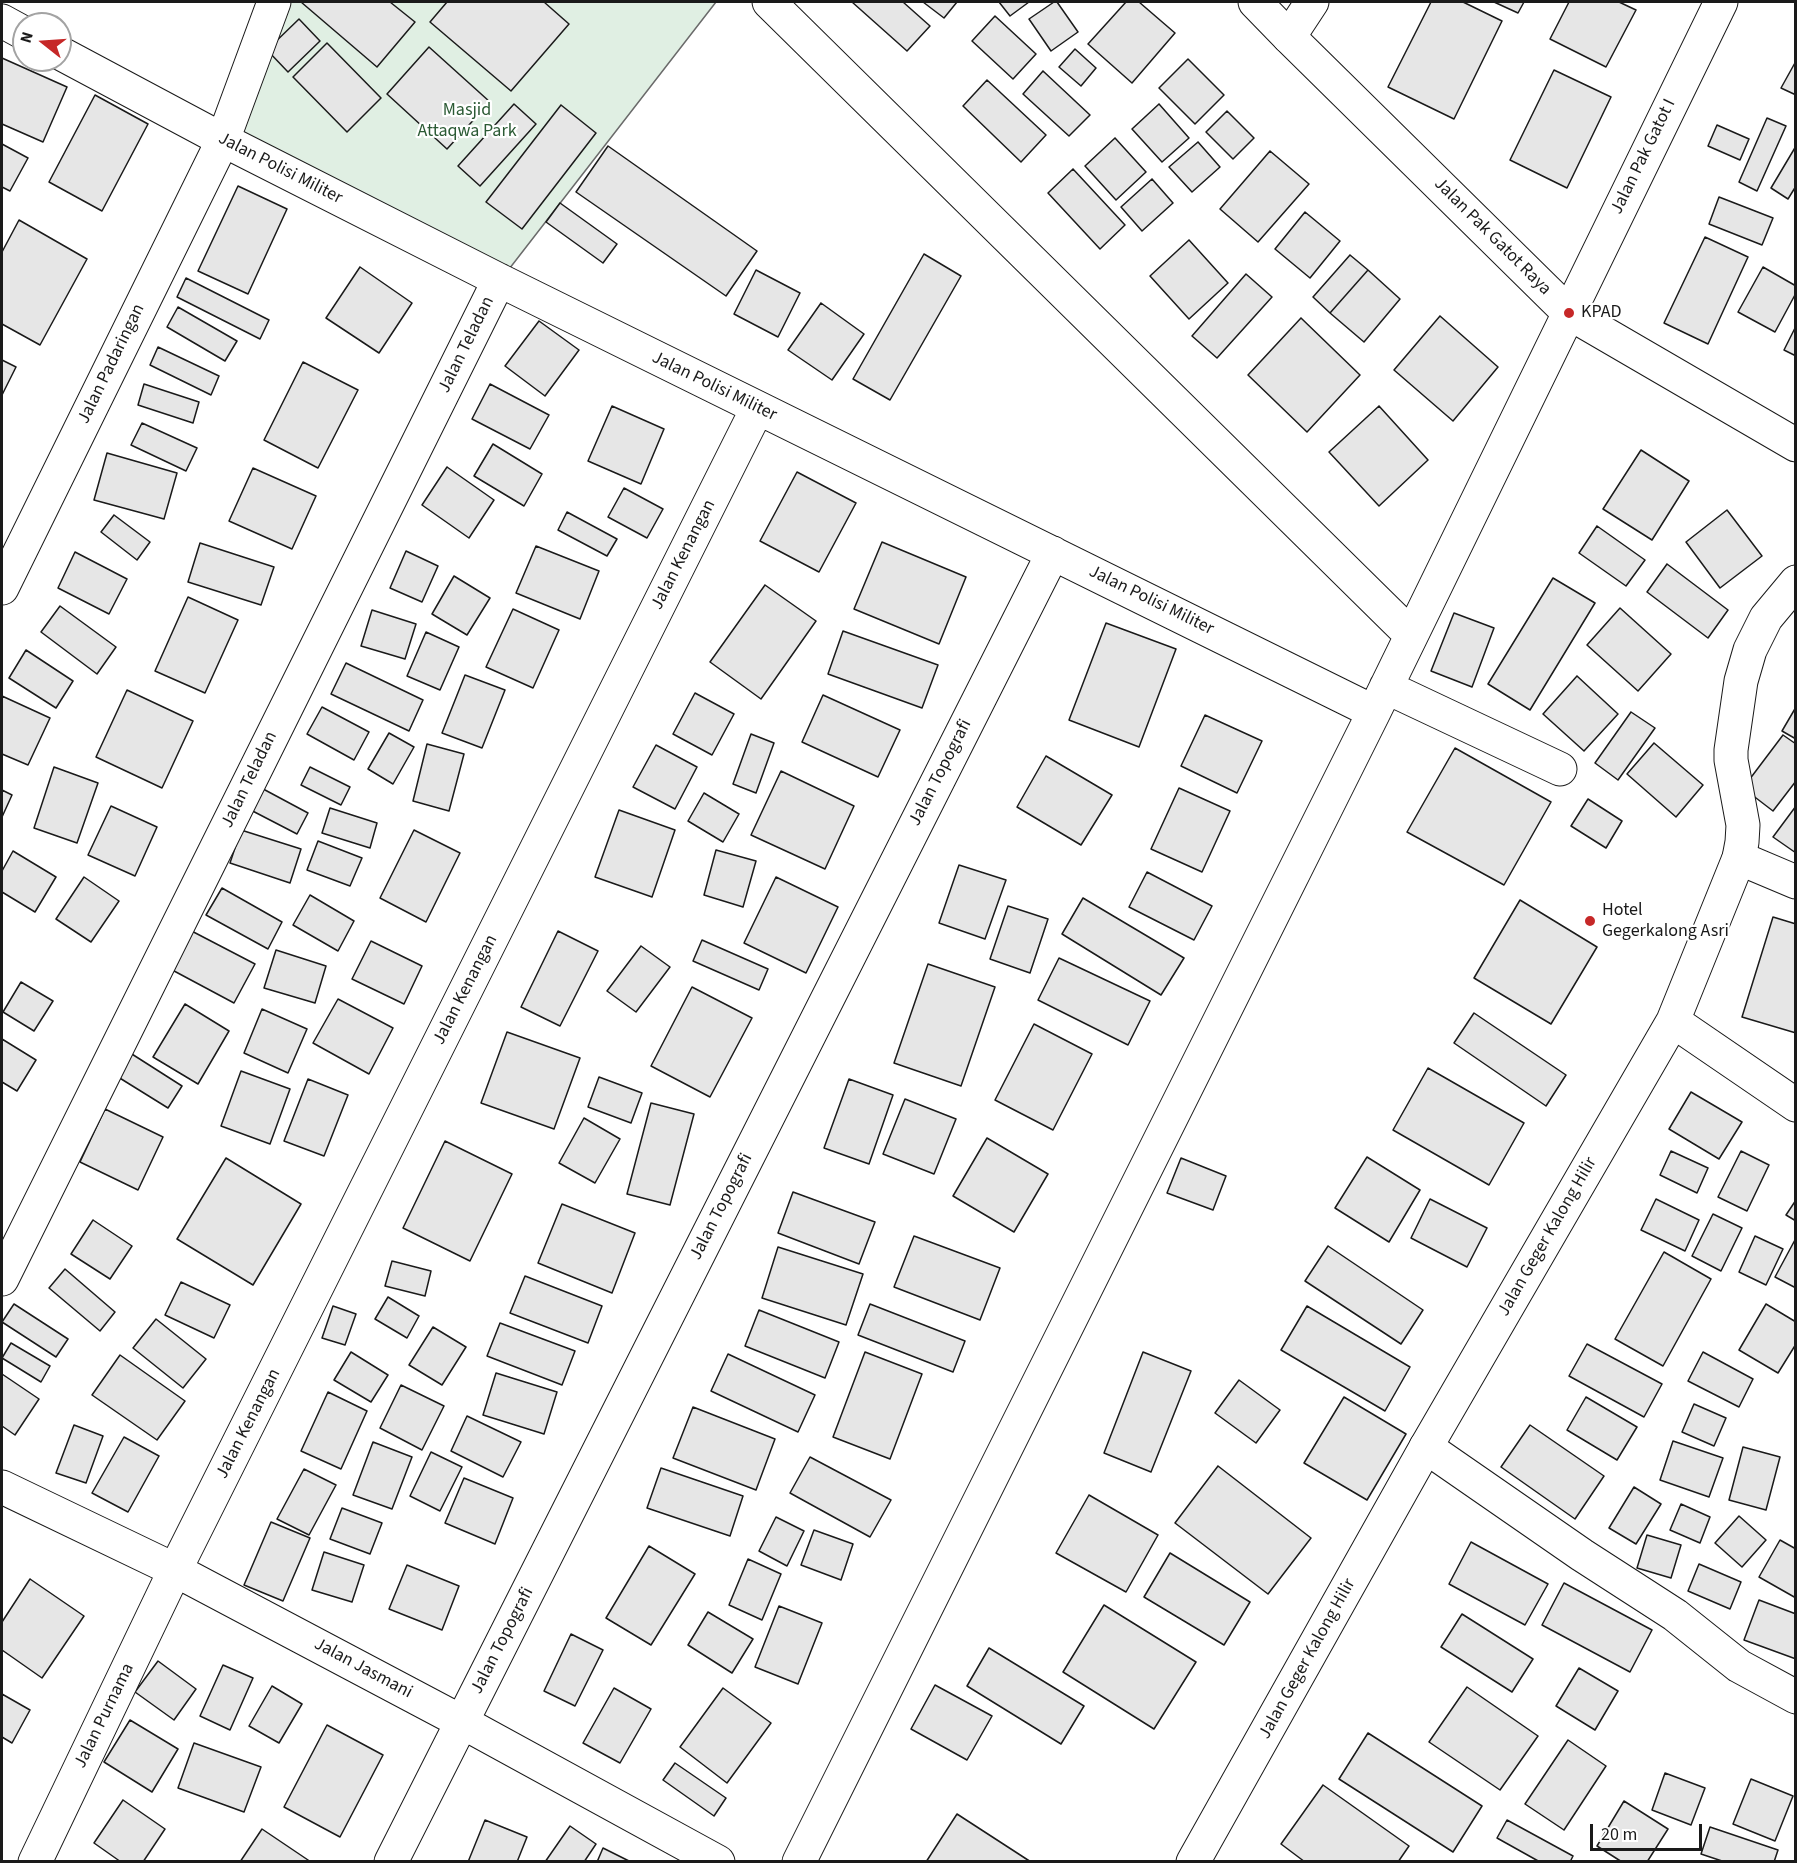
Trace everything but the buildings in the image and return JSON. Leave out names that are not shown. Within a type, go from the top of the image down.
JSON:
[{"type":"street","name":"Jalan Padaringan","points":[[2,588],[223,140],[274,2]]},
{"type":"street","points":[[769,2],[1411,635]]},
{"type":"street","name":"Jalan Pak Gatot Raya","points":[[1256,2],[1569,313],[1796,445]]},
{"type":"street","points":[[1289,37],[1312,2]]},
{"type":"street","name":"Jalan Pak Gatot I","points":[[799,1862],[1380,699],[1569,313],[1582,282],[1721,2]]},
{"type":"street","name":"Jalan Polisi Militer","points":[[72,58],[223,140],[499,280],[1053,553],[1380,699],[1560,769]]},
{"type":"street","name":"Jalan Teladan","points":[[2,1279],[499,280]]},
{"type":"street","name":"Jalan Kenangan","points":[[176,1570],[757,409]]},
{"type":"street","name":"Jalan Topografi","points":[[391,1862],[1053,553]]},
{"type":"street","name":"Jalan Geger Kalong Hilir","points":[[1193,1862],[1426,1447],[1673,1021],[1739,858],[1743,825],[1731,750],[1741,681],[1750,650],[1766,618],[1796,582]]},
{"type":"street","points":[[1739,858],[1796,882]]},
{"type":"street","points":[[1673,1021],[1796,1105]]},
{"type":"street","points":[[1426,1447],[1582,1555],[1675,1615],[1739,1666],[1796,1697]]},
{"type":"street","name":"Jalan Jasmani","points":[[2,1487],[176,1570],[462,1722],[718,1862]]},
{"type":"street","name":"Jalan Purnama","points":[[35,1862],[176,1570]]},
{"type":"green space","name":"Masjid Attaqwa Park","points":[[283,2],[716,2],[506,273],[232,141]]},
{"type":"place","name":"KPAD","points":[[1569,313]]},
{"type":"place","name":"Hotel Gegerkalong Asri","points":[[1590,921]]}]
